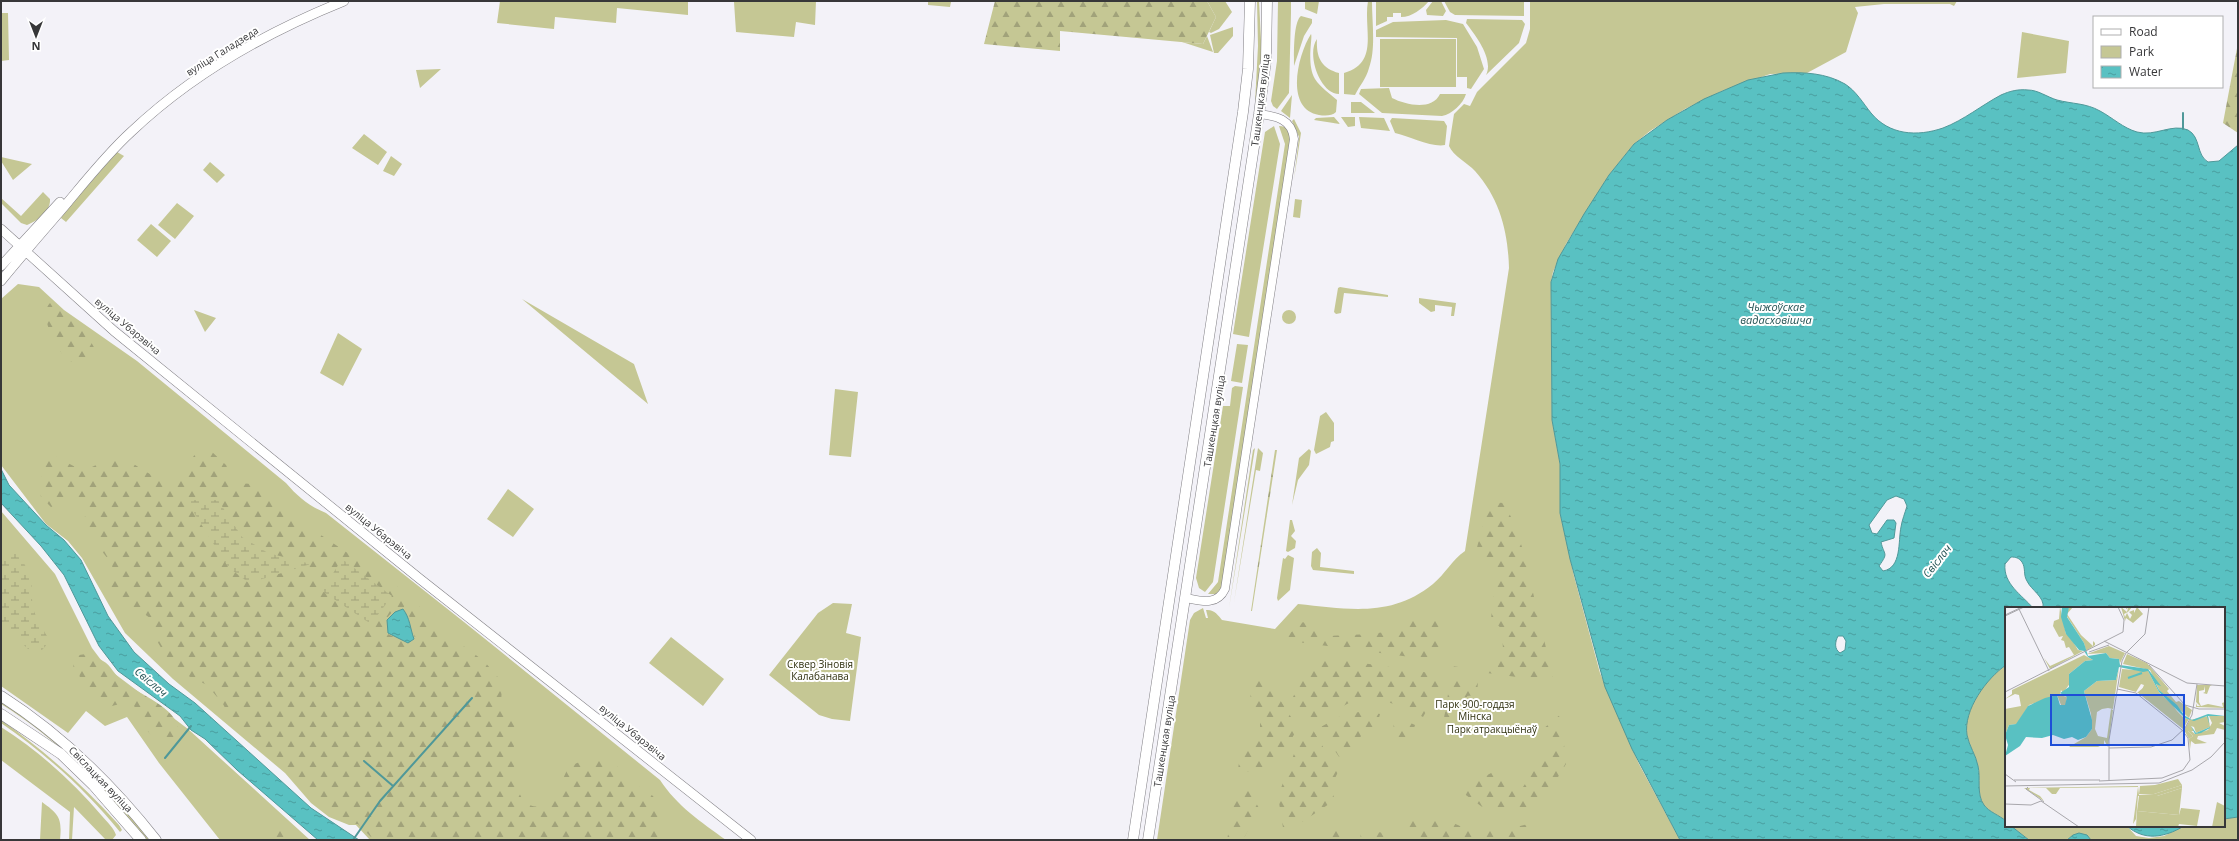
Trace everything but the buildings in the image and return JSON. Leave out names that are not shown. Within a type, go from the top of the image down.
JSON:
[{"type":"main road","name":"вуліца Галадзеда","points":[[1,280],[22,249],[131,131],[206,72],[289,24],[344,1]]},
{"type":"main road","name":"Ташкенцкая вуліца","points":[[1133,840],[1243,112],[1248,69],[1250,1]]},
{"type":"main road","name":"Ташкенцкая вуліца","points":[[1148,840],[1259,114],[1266,60],[1267,1]]},
{"type":"main road","points":[[1243,112],[1259,114]]},
{"type":"main road","name":"вуліца Убарэвіча","points":[[1,229],[114,331],[420,579],[751,840]]},
{"type":"main road","name":"вуліца Галадзеда","points":[[1,266],[22,249]]},
{"type":"main road","points":[[1170,595],[1186,598]]},
{"type":"main road","name":"Свіслацкая вуліца","points":[[1,696],[32,716],[67,744],[93,768],[122,798],[156,840]]},
{"type":"main road","name":"Свіслацкая вуліца","points":[[1,714],[61,754],[93,785],[141,840]]},
{"type":"street","points":[[1186,598],[1214,601],[1221,596],[1225,589],[1250,433],[1294,139],[1292,128],[1278,116],[1259,114]]},
{"type":"green space","points":[[500,1],[688,1],[688,15],[617,8],[616,23],[555,17],[554,29],[497,23]]},
{"type":"green space","points":[[731,1],[816,1],[815,25],[796,22],[794,37],[736,32],[734,2]]},
{"type":"green space","points":[[928,1],[951,2],[950,7],[928,5]]},
{"type":"green space","points":[[995,1],[1207,1],[1216,17],[1203,44],[1060,31],[1060,51],[984,44]]},
{"type":"green space","points":[[1207,1],[1225,1],[1232,12],[1219,29],[1211,33],[1209,32],[1216,17]]},
{"type":"green space","points":[[1257,1],[1259,1],[1262,59],[1255,103],[1258,46]]},
{"type":"green space","points":[[1278,1],[1291,1],[1291,13],[1289,93],[1277,109],[1273,106],[1271,101],[1277,61]]},
{"type":"green space","points":[[1305,1],[1319,1],[1317,14],[1305,9]]},
{"type":"green space","points":[[1368,1],[1372,2],[1373,44],[1371,61],[1368,72],[1355,95],[1344,94],[1344,73],[1355,68],[1362,61],[1366,53],[1368,44]]},
{"type":"green space","points":[[1376,1],[1429,1],[1420,10],[1413,14],[1401,17],[1401,13],[1393,13],[1393,17],[1387,17],[1387,21],[1376,26]]},
{"type":"green space","points":[[1433,1],[1441,1],[1446,11],[1443,16],[1427,15],[1426,10]]},
{"type":"green space","points":[[1444,1],[1524,1],[1524,16],[1455,15],[1450,12]]},
{"type":"green space","name":"Парк 900-годдзя Мінска","points":[[1530,1],[1957,1],[1954,6],[1950,4],[1884,4],[1855,7],[1858,13],[1846,52],[1807,73],[1770,74],[1722,91],[1685,109],[1650,131],[1634,144],[1609,175],[1566,244],[1553,272],[1551,282],[1552,420],[1560,464],[1560,513],[1574,576],[1600,673],[1639,764],[1680,840],[1157,840],[1190,620],[1194,613],[1203,608],[1206,618],[1208,618],[1206,610],[1211,610],[1222,620],[1275,629],[1298,604],[1352,609],[1385,607],[1417,595],[1433,584],[1465,551],[1509,268],[1507,242],[1501,216],[1491,193],[1475,171],[1457,156],[1449,146],[1454,114],[1464,104],[1470,106],[1477,92],[1526,43],[1530,29]]},
{"type":"green space","points":[[1,13],[8,13],[9,60],[1,61]]},
{"type":"green space","points":[[1301,16],[1312,19],[1312,23],[1304,36],[1294,66],[1295,32],[1298,19]]},
{"type":"green space","points":[[1467,19],[1522,20],[1525,24],[1519,43],[1486,75],[1488,62],[1486,55],[1479,41],[1466,23]]},
{"type":"green space","points":[[1446,20],[1463,24],[1477,47],[1484,69],[1471,89],[1467,88],[1467,77],[1457,77],[1457,38],[1376,37],[1376,30],[1393,22]]},
{"type":"green space","points":[[1233,27],[1233,36],[1218,53],[1214,53],[1210,35]]},
{"type":"green space","points":[[2022,32],[2069,41],[2066,73],[2017,78]]},
{"type":"green space","points":[[1311,34],[1310,59],[1312,73],[1320,85],[1337,100],[1336,112],[1326,116],[1308,111],[1301,103],[1298,92],[1297,80],[1299,67],[1306,43]]},
{"type":"green space","points":[[1207,36],[1213,52],[1182,42],[1203,44]]},
{"type":"green space","points":[[1317,39],[1317,51],[1321,61],[1328,68],[1339,73],[1339,94],[1326,88],[1317,72],[1313,54]]},
{"type":"green space","points":[[1380,39],[1456,39],[1456,87],[1380,87]]},
{"type":"green space","points":[[2238,43],[2238,133],[2223,123]]},
{"type":"green space","points":[[441,69],[420,88],[416,70]]},
{"type":"green space","points":[[1389,88],[1392,98],[1404,103],[1418,105],[1431,103],[1440,94],[1466,94],[1465,98],[1457,108],[1442,116],[1382,113],[1359,94],[1361,89]]},
{"type":"green space","points":[[1292,95],[1290,118],[1281,111]]},
{"type":"green space","points":[[1351,102],[1361,102],[1375,113],[1351,113]]},
{"type":"green space","points":[[1334,117],[1340,124],[1314,120],[1316,118]]},
{"type":"green space","points":[[1341,117],[1355,117],[1355,126],[1348,127]]},
{"type":"green space","points":[[1359,117],[1384,118],[1390,131],[1361,128]]},
{"type":"green space","points":[[1392,118],[1444,121],[1447,126],[1445,145],[1434,145],[1395,133],[1390,121]]},
{"type":"green space","points":[[1294,119],[1301,133],[1294,179],[1299,137],[1292,121]]},
{"type":"green space","points":[[1274,126],[1280,144],[1249,337],[1233,334],[1265,132]]},
{"type":"green space","points":[[1279,126],[1286,129],[1290,140],[1222,589],[1216,594],[1208,594],[1218,582],[1285,144]]},
{"type":"green space","points":[[364,134],[387,152],[378,165],[352,148]]},
{"type":"green space","points":[[117,152],[124,156],[66,222],[61,218],[62,215]]},
{"type":"green space","points":[[391,156],[402,164],[394,176],[383,171]]},
{"type":"green space","points":[[1,157],[32,164],[13,180],[1,161]]},
{"type":"green space","points":[[210,162],[225,175],[217,183],[203,170]]},
{"type":"green space","points":[[43,192],[50,199],[48,208],[43,215],[27,225],[21,223],[1,203],[1,198],[21,216]]},
{"type":"green space","points":[[1295,199],[1302,200],[1300,218],[1293,217]]},
{"type":"green space","points":[[177,203],[194,216],[175,239],[158,225]]},
{"type":"green space","points":[[151,224],[171,241],[157,257],[137,240]]},
{"type":"green space","points":[[18,284],[39,287],[64,310],[137,361],[286,483],[304,501],[326,513],[660,780],[682,806],[726,840],[370,840],[356,825],[349,825],[329,817],[311,803],[285,773],[173,679],[125,633],[82,558],[68,541],[46,524],[1,465],[1,299]]},
{"type":"green space","points":[[1340,287],[1388,295],[1388,297],[1344,293],[1341,313],[1336,314],[1334,312],[1338,288]]},
{"type":"green space","points":[[1419,298],[1456,303],[1454,316],[1451,316],[1452,307],[1435,305],[1435,311],[1431,312],[1419,303]]},
{"type":"green space","points":[[522,299],[634,364],[648,404]]},
{"type":"green space","points":[[50,303],[70,316],[82,329],[95,349],[92,357],[83,362],[75,363],[67,359],[61,352],[51,335],[48,326],[46,317],[47,309]]},
{"type":"green space","points":[[194,310],[216,318],[205,332]]},
{"type":"green space","points":[[1289,310],[1294,312],[1296,317],[1294,322],[1289,324],[1284,322],[1282,317],[1284,312]]},
{"type":"green space","points":[[338,333],[362,349],[343,386],[320,373]]},
{"type":"green space","points":[[1237,344],[1248,345],[1242,383],[1231,381]]},
{"type":"green space","points":[[1235,386],[1243,387],[1213,582],[1205,592],[1199,588],[1196,578],[1223,406],[1230,406],[1232,388]]},
{"type":"green space","points":[[835,389],[858,392],[851,457],[829,455]]},
{"type":"green space","points":[[1326,412],[1334,423],[1334,441],[1331,442],[1330,447],[1316,454],[1314,450],[1320,416]]},
{"type":"green space","points":[[1255,448],[1229,608],[1253,450]]},
{"type":"green space","points":[[1258,448],[1263,453],[1260,471],[1256,470],[1234,602]]},
{"type":"green space","points":[[1309,449],[1311,451],[1309,465],[1298,480],[1292,505],[1299,458]]},
{"type":"green space","points":[[1275,450],[1277,450],[1251,611]]},
{"type":"green space","points":[[211,451],[226,465],[234,483],[254,484],[269,500],[404,591],[407,599],[404,607],[394,610],[386,619],[388,634],[409,645],[415,639],[413,627],[405,608],[410,599],[416,601],[429,621],[484,661],[502,682],[501,706],[515,714],[514,764],[518,790],[523,800],[530,805],[535,806],[551,804],[569,766],[593,757],[614,763],[634,783],[653,796],[661,813],[658,828],[660,833],[674,840],[374,840],[358,824],[348,824],[234,725],[223,704],[207,685],[174,669],[154,636],[150,618],[140,611],[123,609],[114,598],[110,587],[113,576],[112,564],[82,526],[86,513],[86,500],[66,496],[59,505],[51,507],[41,497],[40,486],[42,474],[46,464],[53,455],[79,469],[88,469],[110,458],[124,457],[148,473],[169,479],[175,477],[181,472],[196,453]]},
{"type":"green space","points":[[508,489],[534,509],[513,537],[487,519]]},
{"type":"green space","points":[[186,500],[218,500],[242,537],[268,553],[311,564],[249,583],[228,567]]},
{"type":"green space","points":[[1489,502],[1504,503],[1514,523],[1523,550],[1554,682],[1450,668],[1451,666],[1496,672],[1503,650],[1502,629],[1491,619],[1496,572],[1475,555]]},
{"type":"green space","points":[[1,511],[55,574],[92,648],[107,668],[188,729],[310,840],[220,840],[159,763],[127,717],[105,726],[86,711],[68,733],[1,686]]},
{"type":"green space","points":[[1290,520],[1292,520],[1295,531],[1291,536],[1296,541],[1295,548],[1288,552],[1286,551]]},
{"type":"green space","points":[[1317,548],[1321,553],[1320,567],[1354,571],[1354,574],[1313,570],[1311,566],[1312,552]]},
{"type":"green space","points":[[1,552],[15,553],[30,574],[34,611],[50,641],[42,650],[28,649],[1,623]]},
{"type":"green space","points":[[1288,555],[1294,558],[1290,590],[1278,601],[1277,598],[1283,558],[1285,559]]},
{"type":"green space","points":[[342,559],[392,596],[371,624],[322,591]]},
{"type":"green space","name":"Сквер Зіновія Калабанава","points":[[833,603],[852,604],[846,633],[861,637],[850,721],[832,719],[819,715],[769,675],[818,613]]},
{"type":"green space","points":[[1425,617],[1438,620],[1442,626],[1441,657],[1433,660],[1282,640],[1303,622],[1327,636],[1385,632],[1415,619]]},
{"type":"green space","points":[[671,637],[724,679],[703,706],[649,663]]},
{"type":"green space","points":[[86,654],[106,663],[122,681],[170,713],[176,722],[178,731],[176,742],[171,743],[161,741],[152,736],[145,728],[139,713],[133,706],[122,704],[106,708],[84,692],[79,674],[74,670],[73,663],[79,655]]},
{"type":"green space","points":[[1321,657],[1424,672],[1440,677],[1441,685],[1423,717],[1397,705],[1377,700],[1368,700],[1349,703],[1311,725],[1293,697],[1303,678]]},
{"type":"green space","points":[[2005,666],[2005,820],[1989,810],[1982,801],[1979,791],[1978,766],[1968,739],[1966,725],[1972,705],[1984,686]]},
{"type":"green space","points":[[1261,670],[1298,728],[1285,751],[1273,766],[1262,770],[1242,772],[1238,769],[1241,751],[1260,727],[1260,714],[1252,703],[1251,693],[1254,682]]},
{"type":"green space","points":[[1451,676],[1478,681],[1477,695],[1467,696],[1470,709],[1456,709],[1448,727],[1443,724]]},
{"type":"green space","points":[[1,701],[44,731],[63,748],[99,783],[151,840],[146,840],[114,802],[80,766],[42,733],[1,704]]},
{"type":"green space","points":[[1367,711],[1380,714],[1376,729],[1361,736],[1344,764],[1319,728],[1344,714]]},
{"type":"green space","points":[[1561,714],[1566,764],[1539,808],[1526,812],[1485,809],[1459,790],[1493,772],[1521,790],[1552,743],[1543,729]]},
{"type":"green space","points":[[1393,715],[1415,725],[1409,745],[1406,746],[1394,733]]},
{"type":"green space","points":[[1,720],[63,769],[105,810],[122,830],[120,832],[65,773],[34,747],[1,723]]},
{"type":"green space","points":[[1,727],[29,746],[67,779],[91,803],[114,830],[116,835],[112,840],[106,840],[74,807],[72,840],[69,840],[70,812],[1,760]]},
{"type":"green space","points":[[1313,730],[1338,772],[1333,786],[1335,800],[1284,834],[1278,796],[1297,746]]},
{"type":"green space","points":[[1247,788],[1259,808],[1243,840],[1227,840],[1236,792]]},
{"type":"green space","points":[[42,802],[53,810],[60,822],[60,840],[40,840]]},
{"type":"green space","points":[[1437,816],[1467,829],[1512,828],[1532,823],[1532,828],[1521,840],[1414,840],[1400,825],[1410,819]]},
{"type":"green space","points":[[2238,817],[2238,840],[2091,840],[2073,835],[2067,840],[2029,840],[2012,827],[2128,827],[2136,836],[2149,838],[2164,836],[2182,827],[2225,827],[2225,819]]},
{"type":"green space","points":[[279,826],[290,832],[298,840],[268,840],[273,827]]},
{"type":"green space","points":[[1334,829],[1343,830],[1340,840],[1312,840]]},
{"type":"green space","points":[[1360,830],[1386,833],[1390,840],[1361,840]]},
{"type":"water","name":"Чыжоўскае вадасховішча","points":[[1783,73],[1823,75],[1838,80],[1853,90],[1871,113],[1886,126],[1904,132],[1923,133],[1943,128],[1958,121],[2008,92],[2032,90],[2057,100],[2095,108],[2127,128],[2137,132],[2150,133],[2176,128],[2188,130],[2195,137],[2204,159],[2208,162],[2219,161],[2238,145],[2238,817],[2225,819],[2225,607],[2043,607],[2042,600],[2026,579],[2022,562],[2017,558],[2011,557],[2005,564],[2007,577],[2014,589],[2032,607],[2005,607],[2005,666],[1984,686],[1973,705],[1967,725],[1967,735],[1977,762],[1979,771],[1979,791],[1984,805],[2005,820],[2005,827],[2012,827],[2029,840],[1680,840],[1632,749],[1605,687],[1570,559],[1560,513],[1560,464],[1552,420],[1551,282],[1558,259],[1584,214],[1609,175],[1634,144],[1667,120],[1704,99],[1748,80]],"holes":[[[1896,496],[1904,499],[1907,506],[1901,524],[1898,553],[1893,565],[1889,569],[1883,571],[1879,566],[1885,556],[1881,542],[1894,538],[1896,523],[1894,520],[1887,520],[1877,534],[1872,533],[1869,525],[1887,500]],[[1838,636],[1843,636],[1846,641],[1845,650],[1840,653],[1836,647]]]},
{"type":"water","name":"Свіслач","points":[[1,469],[9,485],[46,525],[64,540],[81,560],[108,616],[134,652],[169,684],[195,703],[311,808],[359,840],[318,840],[237,770],[205,739],[191,730],[180,716],[118,671],[99,646],[64,575],[41,546],[1,503]]},
{"type":"water","points":[[403,609],[409,620],[414,639],[408,643],[388,633],[387,620],[395,612]]},
{"type":"water","points":[[2128,827],[2182,827],[2169,833],[2154,836],[2147,836]]},
{"type":"water","points":[[2079,833],[2087,835],[2091,840],[2067,840],[2073,835]]},
{"type":"waterway","points":[[2183,113],[2183,129]]},
{"type":"waterway","points":[[353,840],[380,801],[472,698]]},
{"type":"waterway","points":[[165,758],[191,726]]},
{"type":"waterway","points":[[364,761],[393,786]]},
{"type":"park label","name":"Парк атракцыёнаў","points":[[1492,729]]}]
